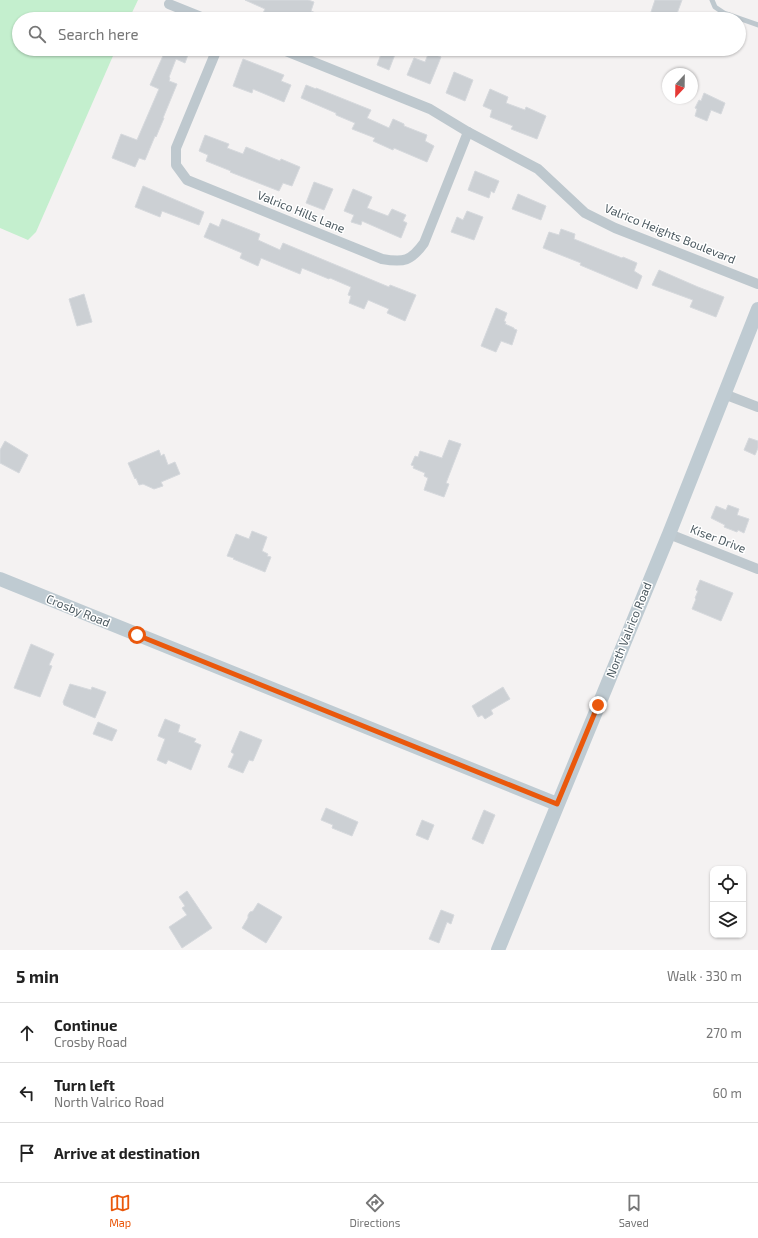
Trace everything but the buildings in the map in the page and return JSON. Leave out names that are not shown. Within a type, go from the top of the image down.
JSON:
[{"type":"street","points":[[169,4],[189,12]]},
{"type":"street","name":"Valrico Hills Lane","points":[[214,56],[176,148],[176,165],[187,180],[382,259],[396,262],[410,259],[424,243],[468,132]]},
{"type":"street","name":"Valrico Heights Boulevard","points":[[298,56],[430,109],[468,132],[538,168],[585,213],[615,228],[758,284]]},
{"type":"street","name":"North Valrico Road","points":[[498,950],[669,534],[758,309]]},
{"type":"street","points":[[724,394],[758,407]]},
{"type":"street","name":"Kiser Drive","points":[[669,534],[758,569]]},
{"type":"street","name":"Crosby Road","points":[[0,579],[557,804]]},
{"type":"lane","points":[[712,0],[715,7],[722,12]]},
{"type":"lane","points":[[746,21],[758,25]]},
{"type":"green space","points":[[0,0],[138,0],[132,12],[12,12],[12,56],[113,56],[36,232],[28,240],[0,228]]},
{"type":"route","points":[[137,635],[557,804],[598,705]]}]
